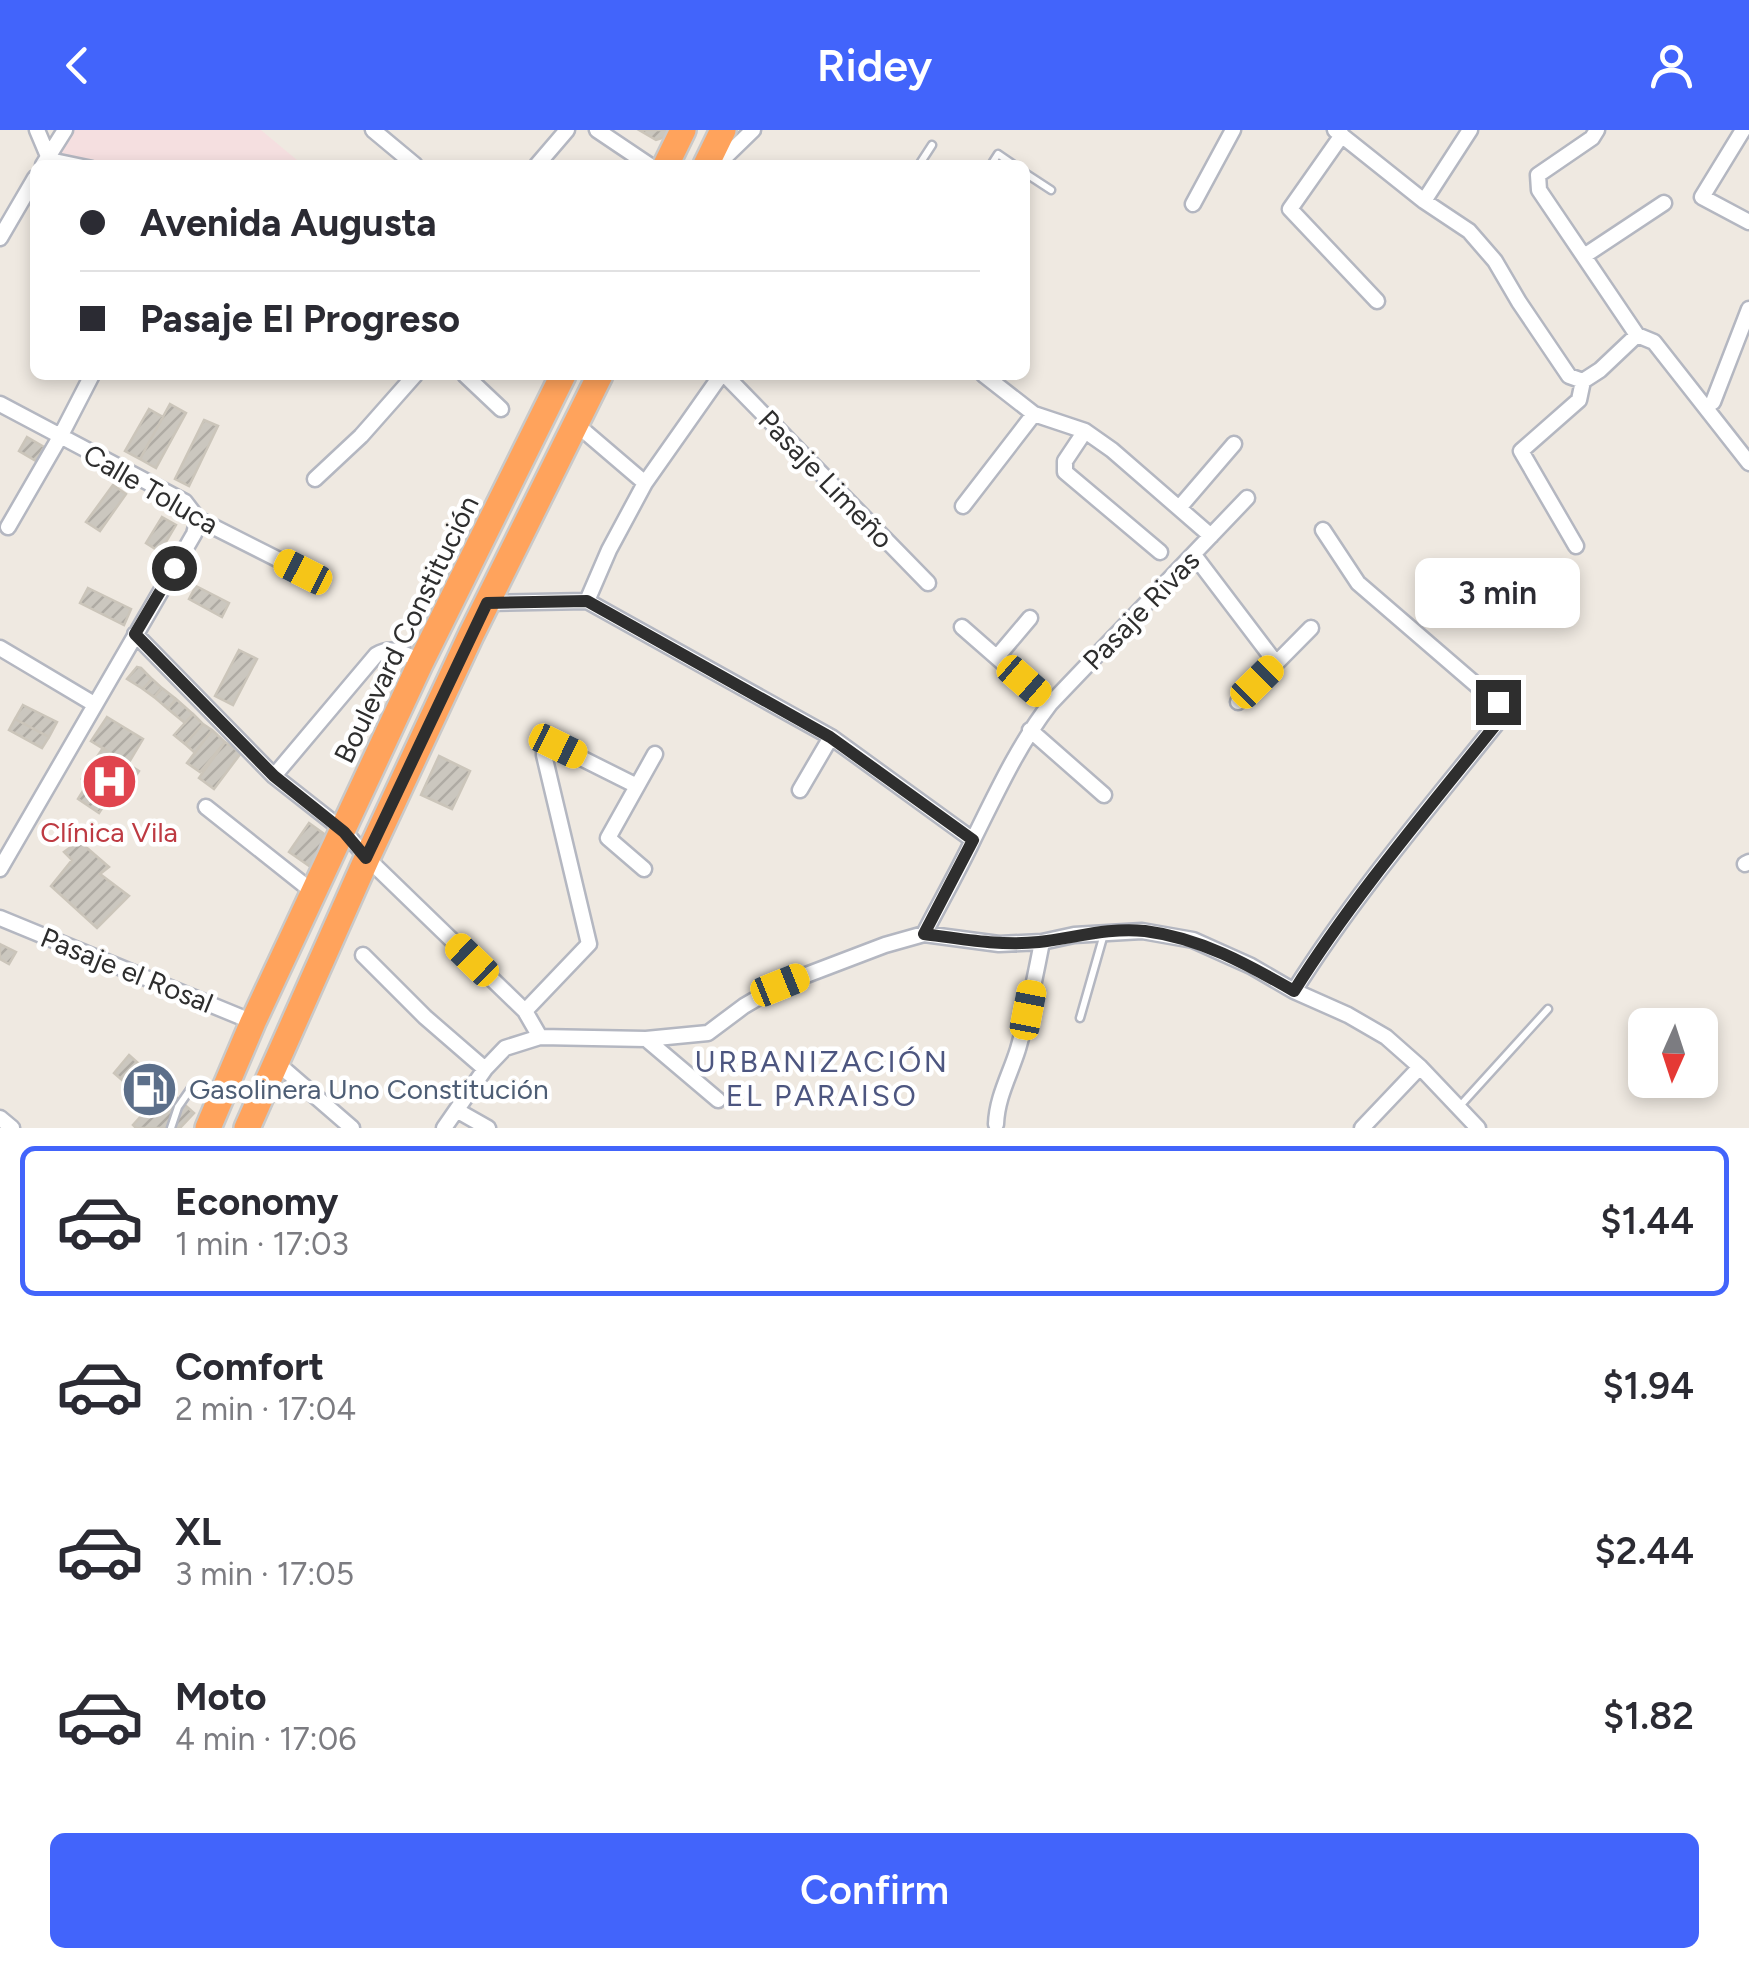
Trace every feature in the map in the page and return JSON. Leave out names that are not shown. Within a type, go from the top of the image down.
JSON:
[{"type":"highway","points":[[668,160],[683,130]]},
{"type":"highway","points":[[709,160],[724,130]]},
{"type":"highway","name":"Boulevard Constitución","points":[[208,1128],[253,1022],[421,662],[561,380]]},
{"type":"highway","points":[[247,1128],[366,858],[598,380]]},
{"type":"street","points":[[37,130],[45,160]]},
{"type":"street","points":[[45,160],[65,130]]},
{"type":"street","points":[[372,130],[410,160]]},
{"type":"street","points":[[541,160],[568,130]]},
{"type":"street","points":[[597,130],[642,160]]},
{"type":"street","points":[[723,160],[753,130]]},
{"type":"street","points":[[1193,204],[1233,130]]},
{"type":"street","points":[[1424,201],[1470,130]]},
{"type":"street","points":[[1597,130],[1592,138],[1538,175],[1538,190],[1637,334],[1654,342],[1749,463]]},
{"type":"street","points":[[1742,130],[1702,197],[1749,222]]},
{"type":"street","points":[[1377,301],[1290,208],[1339,132],[1469,232],[1495,261],[1570,376],[1583,381]]},
{"type":"street","points":[[0,238],[30,187]]},
{"type":"street","points":[[1584,256],[1664,203]]},
{"type":"street","points":[[1713,402],[1749,309]]},
{"type":"street","points":[[1576,546],[1521,451],[1580,400],[1583,381],[1637,334]]},
{"type":"street","points":[[8,528],[89,380]]},
{"type":"street","points":[[315,479],[361,436],[410,380]]},
{"type":"street","points":[[469,380],[500,409]]},
{"type":"street","points":[[587,601],[609,550],[646,483],[719,380]]},
{"type":"street","name":"Pasaje Limeño","points":[[728,380],[928,583]]},
{"type":"street","points":[[990,380],[1034,414],[1084,432],[1112,450],[1211,536]]},
{"type":"street","name":"Calle Toluca","points":[[0,404],[184,502],[198,519],[303,572]]},
{"type":"street","points":[[963,506],[1034,414]]},
{"type":"street","points":[[576,424],[646,483]]},
{"type":"street","points":[[1084,432],[1064,462],[1065,472],[1160,552]]},
{"type":"street","points":[[1179,508],[1234,444]]},
{"type":"street","name":"Pasaje Rivas","points":[[924,934],[1030,730],[1050,704],[1246,498]]},
{"type":"street","points":[[2,859],[194,534],[198,519]]},
{"type":"street","points":[[1294,991],[1316,955],[1501,718],[1504,708],[1358,584],[1323,530]]},
{"type":"street","points":[[1194,555],[1276,663]]},
{"type":"street","points":[[487,603],[587,601],[830,737],[973,840]]},
{"type":"street","points":[[997,658],[1030,618]]},
{"type":"street","points":[[962,626],[1050,704]]},
{"type":"street","points":[[1238,702],[1311,628]]},
{"type":"street","points":[[135,634],[274,776],[344,832],[366,858],[525,1011],[540,1037]]},
{"type":"street","points":[[0,648],[94,704]]},
{"type":"street","points":[[274,776],[376,655],[393,650],[421,662]]},
{"type":"street","points":[[1030,730],[1104,796]]},
{"type":"street","points":[[800,790],[830,737]]},
{"type":"street","points":[[525,1011],[589,944],[544,749],[558,746],[637,786]]},
{"type":"street","points":[[644,869],[608,838],[656,754]]},
{"type":"street","points":[[206,807],[313,892]]},
{"type":"street","name":"Pasaje el Rosal","points":[[0,918],[253,1022]]},
{"type":"street","points":[[444,1128],[485,1069],[505,1048],[540,1037],[646,1038],[708,1033],[780,985],[924,934],[999,944],[1142,931],[1192,940],[1252,966],[1386,1037],[1478,1128]]},
{"type":"street","points":[[996,1124],[997,1105],[1016,1054],[1042,942]]},
{"type":"street","points":[[363,955],[426,1018],[485,1069]]},
{"type":"street","points":[[646,1038],[718,1100]]},
{"type":"street","points":[[276,1063],[352,1128]]},
{"type":"street","points":[[1362,1128],[1420,1067]]},
{"type":"street","points":[[458,1111],[488,1128]]},
{"type":"street","points":[[0,1118],[12,1128]]},
{"type":"lane","points":[[922,160],[932,145]]},
{"type":"lane","points":[[1030,176],[1051,190]]},
{"type":"lane","points":[[1080,1018],[1104,932]]},
{"type":"lane","points":[[1459,1107],[1548,1009]]},
{"type":"lane","points":[[171,1128],[178,1107],[192,1087],[225,1088]]},
{"type":"shaded area","points":[[74,130],[261,130],[297,160],[55,160]]},
{"type":"building","points":[[639,130],[673,130],[669,136],[656,140]]},
{"type":"building","points":[[170,404],[186,413],[156,468],[140,459]]},
{"type":"building","points":[[149,409],[163,417],[140,459],[125,451]]},
{"type":"building","points":[[204,420],[218,426],[189,486],[175,479]]},
{"type":"building","points":[[27,437],[44,447],[36,461],[19,451]]},
{"type":"building","points":[[113,485],[126,494],[100,531],[86,522]]},
{"type":"building","points":[[162,517],[176,525],[160,552],[146,543]]},
{"type":"building","points":[[196,586],[229,603],[222,617],[189,599]]},
{"type":"building","points":[[88,588],[131,609],[124,625],[80,603]]},
{"type":"building","points":[[239,650],[257,659],[233,705],[215,696]]},
{"type":"building","points":[[137,667],[152,679],[143,689],[127,679]]},
{"type":"building","points":[[152,679],[162,688],[154,697],[143,689]]},
{"type":"building","points":[[162,688],[176,699],[168,709],[154,697]]},
{"type":"building","points":[[176,699],[193,714],[185,723],[168,709]]},
{"type":"building","points":[[23,705],[57,722],[49,737],[15,719]]},
{"type":"building","points":[[193,714],[203,724],[185,744],[174,735]]},
{"type":"building","points":[[107,717],[143,739],[128,764],[91,741]]},
{"type":"building","points":[[15,719],[49,737],[42,748],[9,730]]},
{"type":"building","points":[[203,724],[212,730],[195,753],[185,744]]},
{"type":"building","points":[[212,730],[225,742],[200,772],[187,763]]},
{"type":"building","points":[[225,742],[241,753],[214,789],[199,778]]},
{"type":"building","name":"Clínica Vila","points":[[103,748],[139,771],[121,798],[112,793],[99,813],[78,799],[88,783],[82,779]]},
{"type":"building","points":[[439,756],[470,771],[452,809],[421,795]]},
{"type":"building","points":[[309,823],[327,836],[315,870],[289,852]]},
{"type":"building","points":[[79,841],[109,867],[100,874],[129,896],[97,928],[51,886],[72,860],[64,852]]},
{"type":"building","points":[[0,944],[16,952],[9,964],[0,959]]},
{"type":"building","name":"Gasolinera Uno Constitución","points":[[129,1055],[194,1113],[180,1128],[133,1125],[151,1105],[114,1073]]},
{"type":"place","name":"Clínica Vila","points":[[109,781]]},
{"type":"place","name":"Gasolinera Uno Constitución","points":[[150,1089]]},
{"type":"district","name":"URBANIZACIÓN EL PARAISO","points":[[822,1079]]},
{"type":"route","points":[[174,568],[135,634],[274,776],[344,832],[366,858],[487,603],[587,601],[830,737],[973,840],[924,934],[999,944],[1142,931],[1192,940],[1252,966],[1294,991],[1366,888],[1501,718],[1504,708],[1498,702]]}]
